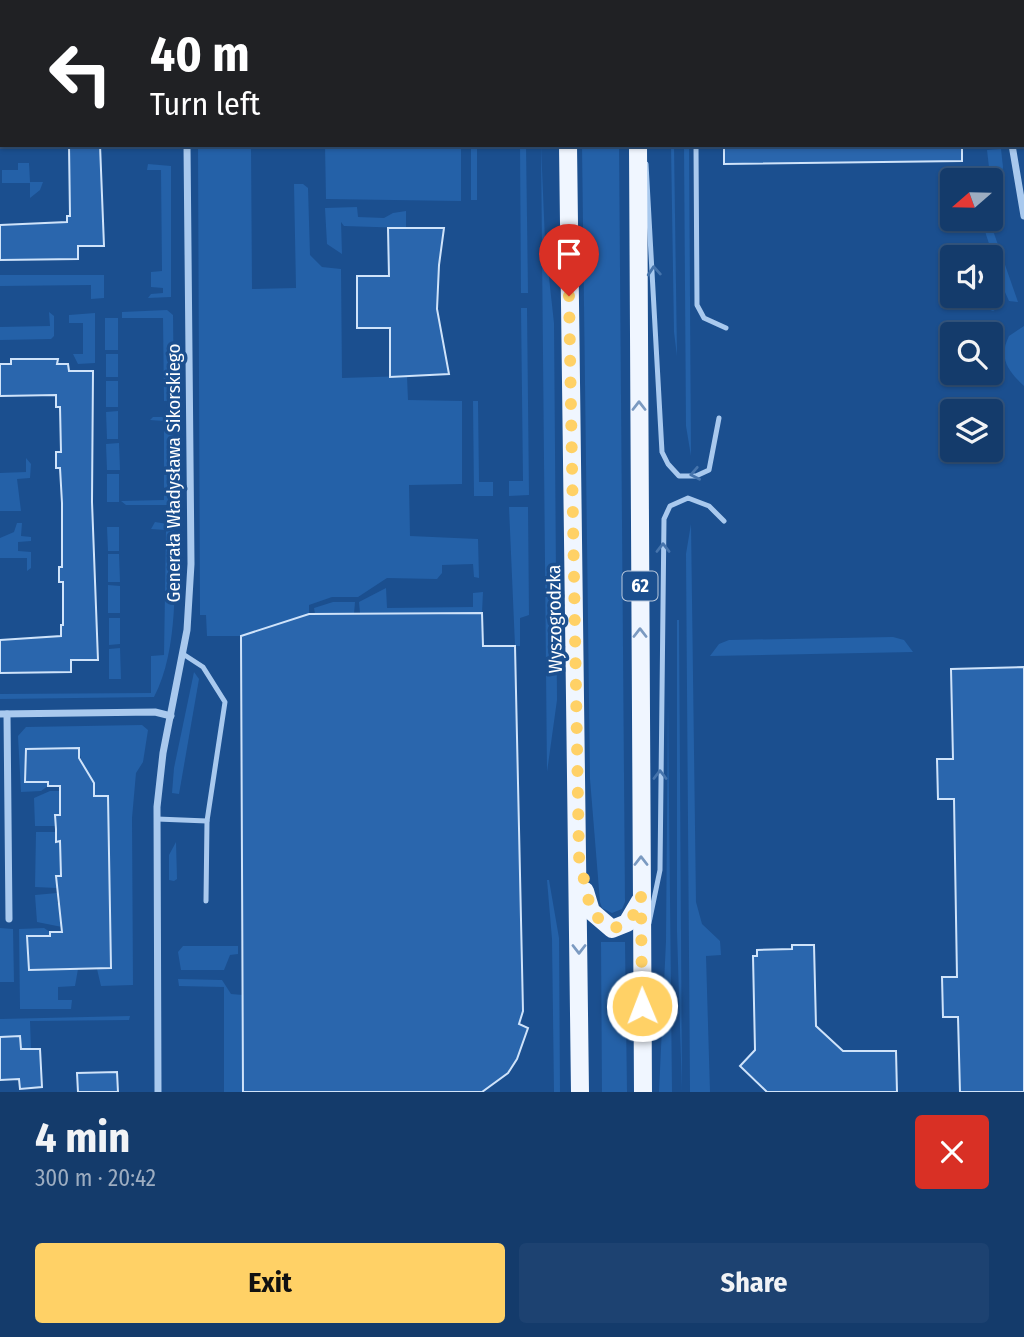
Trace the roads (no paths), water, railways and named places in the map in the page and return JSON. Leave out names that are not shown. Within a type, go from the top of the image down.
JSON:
[{"type":"main road","name":"Wyszogrodzka","points":[[568,147],[580,1092]]},
{"type":"main road","name":"62","points":[[638,147],[643,1092]]},
{"type":"main road","points":[[579,857],[591,911],[606,926],[620,928],[627,923],[641,896]]},
{"type":"street","name":"Generała Władysława Sikorskiego","points":[[158,1092],[157,819],[161,770],[183,654],[191,564],[187,147]]},
{"type":"street","points":[[1013,147],[1024,216]]},
{"type":"street","points":[[9,919],[3,714],[155,712],[171,716]]},
{"type":"lane","points":[[645,147],[662,452],[679,476],[696,476],[709,470],[719,418]]},
{"type":"lane","points":[[696,147],[697,304],[704,318],[726,328]]},
{"type":"lane","points":[[642,964],[660,870],[664,519],[670,506],[688,498],[709,506],[724,521]]},
{"type":"lane","points":[[183,654],[203,667],[225,702],[207,821],[206,901]]},
{"type":"lane","points":[[157,819],[207,821]]}]
